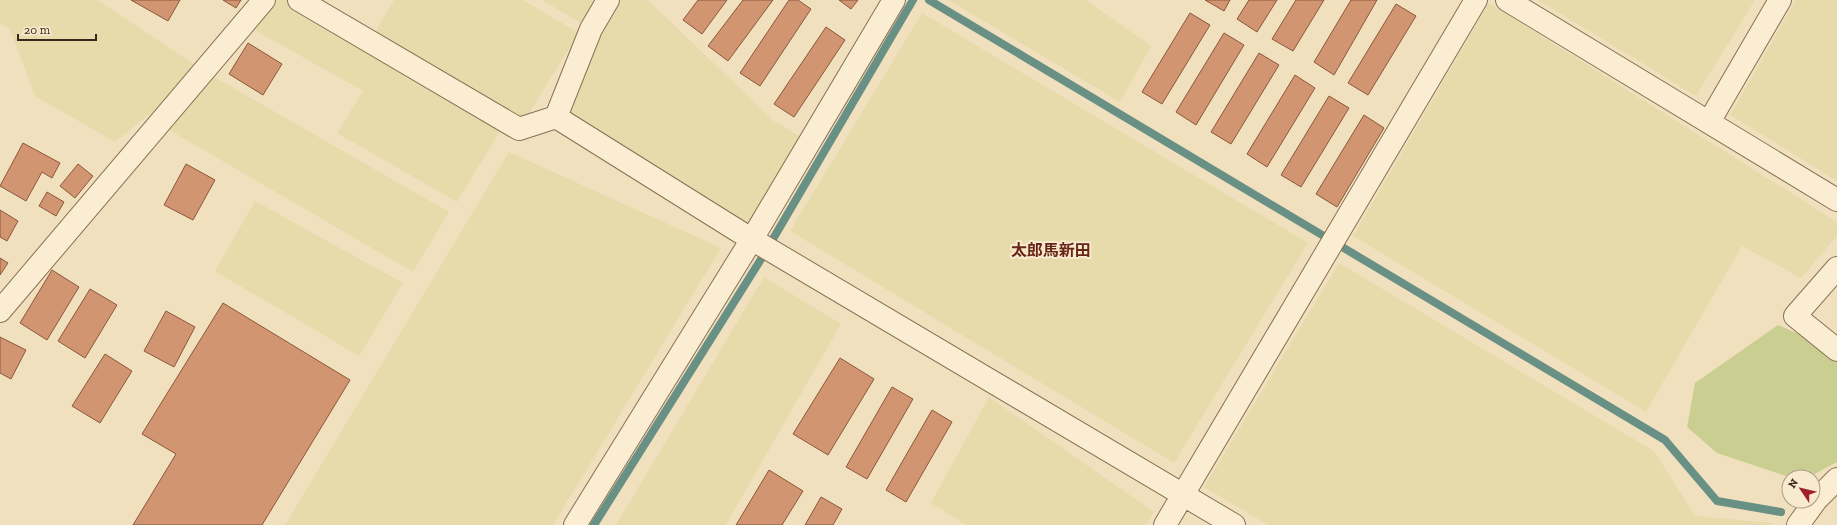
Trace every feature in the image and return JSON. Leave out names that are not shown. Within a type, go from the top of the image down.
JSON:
[{"type":"street","points":[[0,311],[264,0]]},
{"type":"street","points":[[299,0],[519,129],[556,117],[752,238],[1234,525]]},
{"type":"street","points":[[556,117],[591,29],[608,0]]},
{"type":"street","points":[[576,525],[752,238],[894,0]]},
{"type":"street","points":[[1165,525],[1476,0]]},
{"type":"street","points":[[1507,0],[1837,200]]},
{"type":"street","points":[[1709,122],[1780,0]]},
{"type":"street","points":[[1837,268],[1795,316],[1837,350]]},
{"type":"street","points":[[1798,525],[1816,500],[1837,479]]},
{"type":"shaded area","points":[[0,0],[98,0],[204,71],[449,212],[413,272],[159,124],[202,72],[115,142],[35,96],[10,29],[0,23]]},
{"type":"shaded area","points":[[264,0],[299,0],[370,41],[394,0],[523,0],[579,33],[519,129],[506,121],[457,202],[337,133],[363,91],[244,24]]},
{"type":"shaded area","points":[[542,0],[648,0],[774,121],[810,142],[752,239],[547,126],[591,29]]},
{"type":"shaded area","points":[[948,0],[1086,0],[1151,46],[1120,102]]},
{"type":"shaded area","points":[[1538,0],[1755,0],[1696,96]]},
{"type":"shaded area","points":[[1796,0],[1837,0],[1837,181],[1730,115]]},
{"type":"shaded area","points":[[1489,3],[1837,222],[1837,236],[1801,278],[1742,246],[1646,412],[1353,236]]},
{"type":"shaded area","points":[[922,13],[1308,243],[1174,463],[790,231]]},
{"type":"shaded area","points":[[509,152],[721,248],[553,525],[285,525]]},
{"type":"shaded area","points":[[255,201],[403,283],[359,356],[215,271]]},
{"type":"shaded area","points":[[1339,263],[1654,451],[1695,516],[1772,523],[1770,525],[1268,525],[1204,487]]},
{"type":"shaded area","points":[[764,277],[841,324],[726,525],[616,525]]},
{"type":"shaded area","points":[[989,397],[1154,512],[1146,525],[966,525],[931,503]]},
{"type":"green space","points":[[1778,325],[1837,351],[1837,462],[1821,471],[1821,469],[1781,469],[1781,474],[1717,453],[1687,427],[1695,383]]},
{"type":"building","points":[[131,0],[180,0],[168,21]]},
{"type":"building","points":[[223,0],[241,0],[236,8]]},
{"type":"building","points":[[698,0],[727,0],[702,34],[683,20]]},
{"type":"building","points":[[743,0],[773,0],[728,61],[708,46]]},
{"type":"building","points":[[789,0],[798,0],[811,9],[760,86],[740,73]]},
{"type":"building","points":[[839,0],[858,0],[851,9]]},
{"type":"building","points":[[1205,0],[1230,0],[1224,11]]},
{"type":"building","points":[[1249,0],[1277,0],[1257,32],[1237,19]]},
{"type":"building","points":[[1296,0],[1324,0],[1293,51],[1272,39]]},
{"type":"building","points":[[1351,0],[1377,0],[1334,75],[1314,62]]},
{"type":"building","points":[[1396,4],[1416,16],[1368,95],[1348,83]]},
{"type":"building","points":[[1190,13],[1210,25],[1162,104],[1142,92]]},
{"type":"building","points":[[826,27],[845,40],[794,117],[774,104]]},
{"type":"building","points":[[1224,33],[1244,45],[1196,125],[1176,112]]},
{"type":"building","points":[[248,43],[282,64],[263,95],[229,74]]},
{"type":"building","points":[[1259,53],[1279,65],[1231,144],[1211,132]]},
{"type":"building","points":[[1295,75],[1315,88],[1267,167],[1247,154]]},
{"type":"building","points":[[1329,96],[1349,108],[1301,187],[1281,175]]},
{"type":"building","points":[[1364,115],[1384,128],[1337,207],[1316,194]]},
{"type":"building","points":[[23,143],[60,163],[52,178],[42,172],[26,201],[0,186]]},
{"type":"building","points":[[78,164],[93,176],[75,198],[60,186]]},
{"type":"building","points":[[186,164],[215,180],[193,220],[164,205]]},
{"type":"building","points":[[47,192],[64,202],[56,216],[39,206]]},
{"type":"building","points":[[0,210],[18,221],[7,241],[0,237]]},
{"type":"building","points":[[0,258],[8,263],[0,275]]},
{"type":"building","points":[[52,270],[79,287],[47,340],[20,323]]},
{"type":"building","points":[[90,289],[117,305],[85,358],[58,341]]},
{"type":"building","points":[[223,303],[350,380],[262,525],[133,525],[176,454],[142,434]]},
{"type":"building","points":[[166,311],[195,327],[174,367],[144,351]]},
{"type":"building","points":[[0,337],[26,350],[11,379],[0,373]]},
{"type":"building","points":[[105,354],[132,371],[100,423],[72,406]]},
{"type":"building","points":[[840,358],[874,379],[828,455],[793,434]]},
{"type":"building","points":[[892,387],[913,399],[867,479],[846,467]]},
{"type":"building","points":[[932,410],[952,422],[906,502],[886,490]]},
{"type":"building","points":[[769,470],[803,491],[782,525],[736,525]]},
{"type":"building","points":[[821,497],[842,509],[833,525],[805,525]]},
{"type":"waterway","points":[[594,525],[763,256],[913,0]]},
{"type":"waterway","points":[[929,0],[1665,440],[1717,501],[1781,512]]},
{"type":"district","name":"太郎馬新田","points":[[1051,250]]}]
